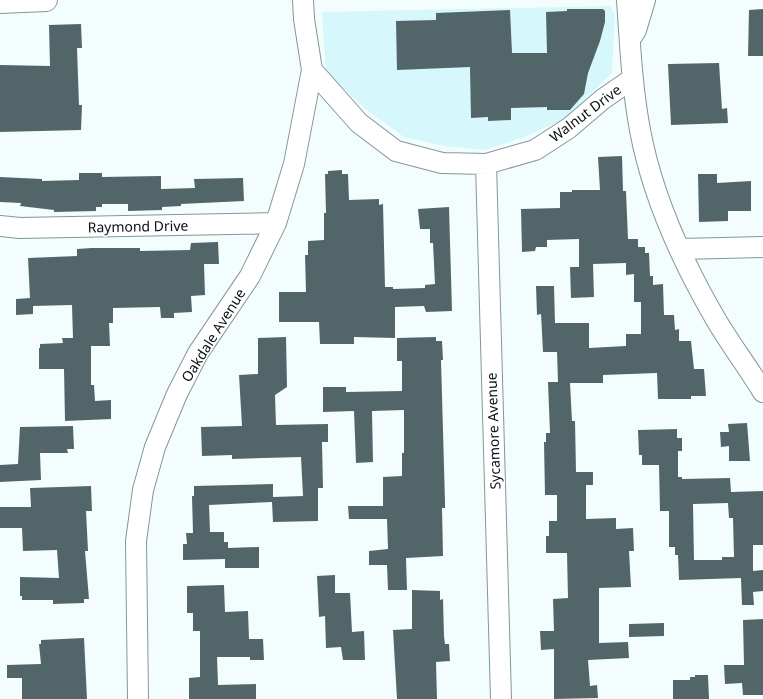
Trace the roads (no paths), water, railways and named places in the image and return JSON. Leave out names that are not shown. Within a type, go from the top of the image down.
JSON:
[{"type":"main road","points":[[0,2],[46,0]]},
{"type":"street","name":"Oakdale Avenue","points":[[138,699],[136,541],[143,490],[155,447],[177,394],[198,353],[250,276],[276,223],[294,164],[312,70],[304,19],[303,0]]},
{"type":"street","points":[[627,0],[632,79],[640,132],[655,188],[680,249],[715,318],[763,392]]},
{"type":"street","points":[[629,40],[636,30],[644,0]]},
{"type":"street","name":"Walnut Drive","points":[[312,70],[359,122],[396,151],[442,163],[486,164],[535,150],[569,128],[603,99],[632,79]]},
{"type":"street","name":"Sycamore Avenue","points":[[486,164],[502,699]]},
{"type":"street","name":"Raymond Drive","points":[[0,226],[20,228],[276,223]]},
{"type":"street","points":[[680,249],[763,247]]}]
